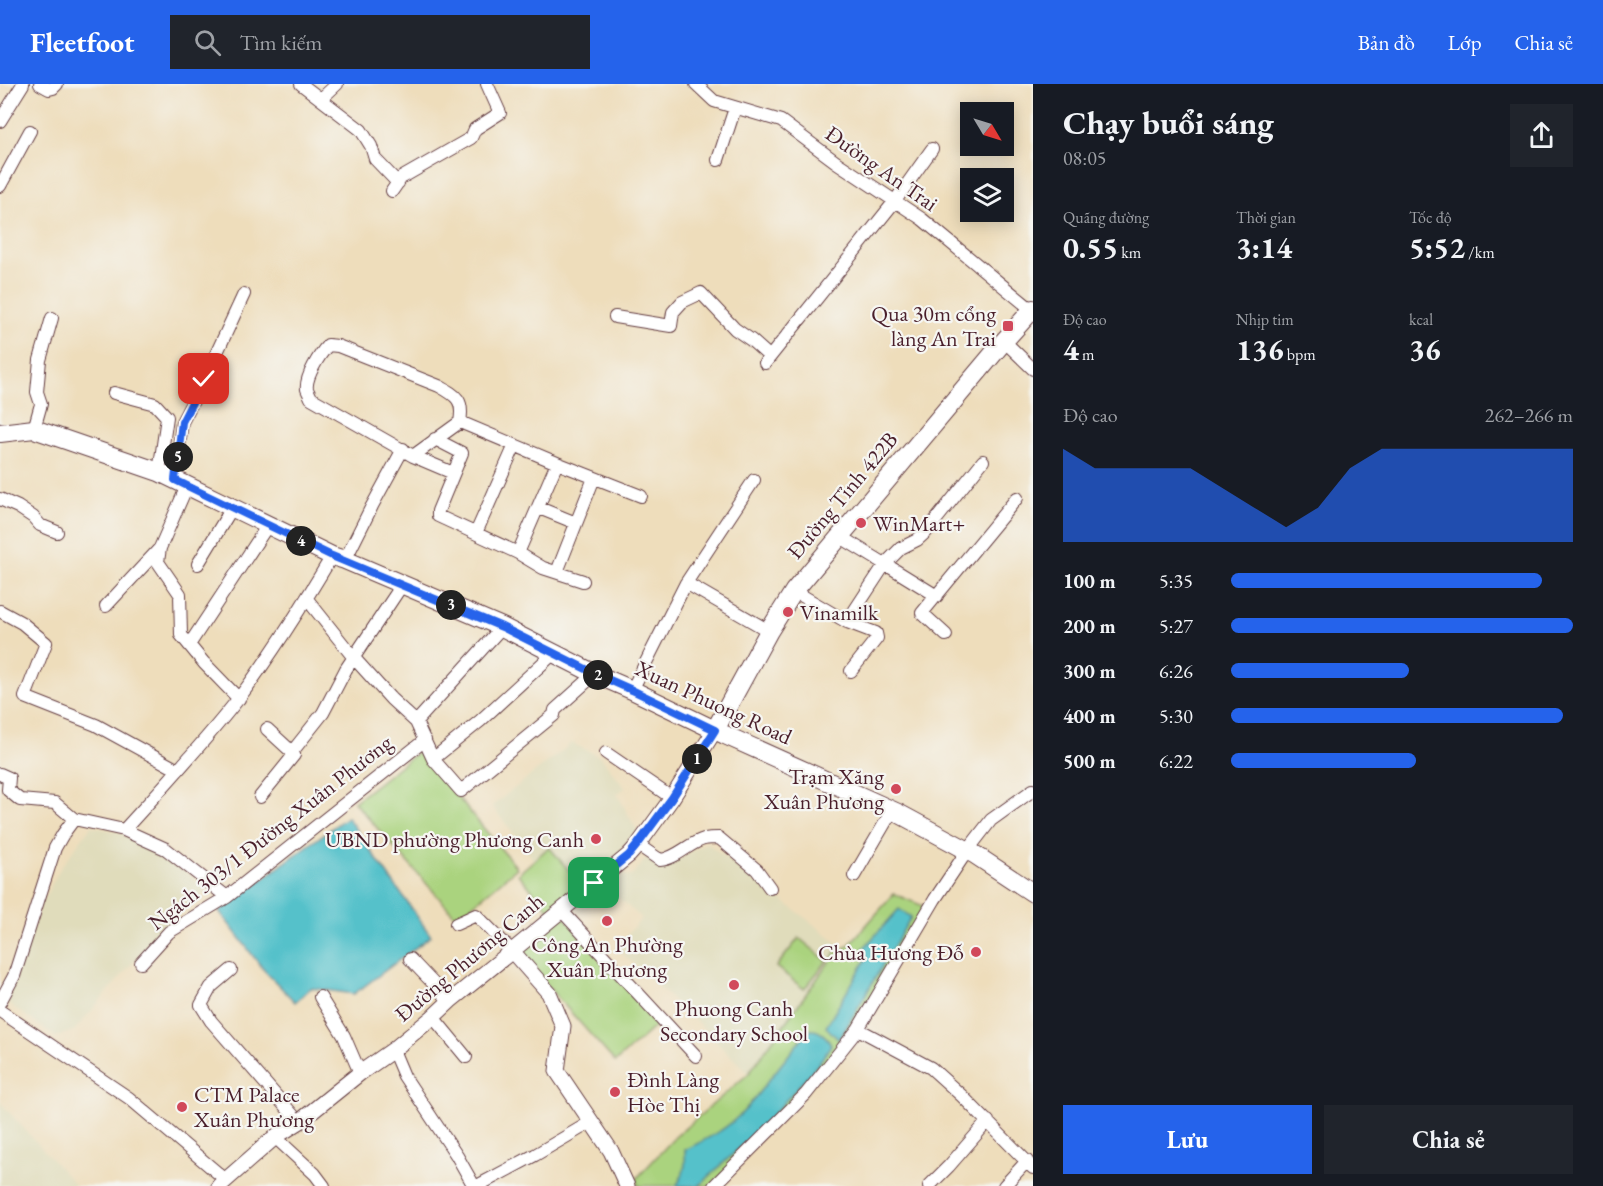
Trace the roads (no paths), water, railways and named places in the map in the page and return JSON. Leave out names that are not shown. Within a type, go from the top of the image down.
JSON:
[{"type":"main road","name":"Đường Tỉnh 422B","points":[[715,730],[769,631],[794,591],[1032,310]]},
{"type":"main road","name":"Xuan Phuong Road","points":[[0,433],[34,429],[174,479],[339,558],[502,627],[596,674],[892,811],[967,851],[1033,893]]},
{"type":"street","points":[[0,121],[23,84]]},
{"type":"street","points":[[40,84],[49,89],[57,84]]},
{"type":"street","points":[[301,84],[362,130],[375,159],[395,187],[401,178],[471,138],[475,129],[500,114],[487,84]]},
{"type":"street","points":[[321,99],[337,84]]},
{"type":"street","name":"Đường An Trai","points":[[696,84],[714,101],[781,121],[836,162],[922,219],[1032,310]]},
{"type":"street","points":[[718,160],[735,108]]},
{"type":"street","points":[[0,186],[30,131]]},
{"type":"street","points":[[615,317],[670,326],[673,312],[682,302],[701,293],[767,360],[895,201],[932,149]]},
{"type":"street","points":[[238,699],[181,635],[180,594],[158,562],[182,422],[215,357],[243,294]]},
{"type":"street","points":[[34,429],[41,404],[37,392],[40,360],[52,318]]},
{"type":"street","points":[[1004,341],[1033,369]]},
{"type":"street","points":[[124,830],[238,699],[307,599],[339,558],[408,453],[435,439],[460,422],[461,403],[453,394],[439,386],[338,346],[328,345],[322,351],[309,377],[307,388],[312,398],[408,453],[453,473]]},
{"type":"street","points":[[114,393],[155,404],[167,417],[174,479]]},
{"type":"street","points":[[460,422],[556,464],[641,496]]},
{"type":"street","points":[[435,439],[462,453],[438,516],[518,553],[543,568],[583,581]]},
{"type":"street","points":[[476,533],[515,445]]},
{"type":"street","points":[[847,622],[885,564],[901,548],[917,540],[927,531],[983,461]]},
{"type":"street","points":[[518,553],[556,464]]},
{"type":"street","points":[[557,572],[594,478]]},
{"type":"street","points":[[632,690],[686,583],[754,480]]},
{"type":"street","points":[[946,635],[922,613],[1017,498]]},
{"type":"street","points":[[0,499],[18,507],[40,525],[57,532]]},
{"type":"street","points":[[198,564],[232,508]]},
{"type":"street","points":[[538,508],[576,523]]},
{"type":"street","points":[[189,645],[268,525]]},
{"type":"street","points":[[839,536],[937,596]]},
{"type":"street","points":[[106,606],[160,548]]},
{"type":"street","points":[[686,583],[769,631]]},
{"type":"street","points":[[260,797],[323,713],[354,658],[402,585]]},
{"type":"street","points":[[794,591],[847,622],[876,633],[877,638],[851,671]]},
{"type":"street","name":"Ngách 303/1 Đường Xuân Phương","points":[[141,963],[174,928],[227,897],[424,740],[416,722],[391,699],[354,658],[307,599]]},
{"type":"street","points":[[0,611],[22,623],[46,643],[25,696],[96,725],[178,770]]},
{"type":"street","points":[[416,722],[502,627]]},
{"type":"street","points":[[434,759],[480,721],[555,652]]},
{"type":"street","points":[[424,740],[434,759],[461,791],[554,715],[555,710],[596,674]]},
{"type":"street","points":[[267,729],[292,752]]},
{"type":"street","name":"Đường Phương Canh","points":[[222,1183],[275,1137],[299,1122],[360,1073],[393,1050],[629,855],[672,798],[715,730]]},
{"type":"street","points":[[606,753],[672,798]]},
{"type":"street","points":[[0,774],[9,778],[8,790],[18,800],[55,803],[74,819],[124,830],[166,849],[227,897]]},
{"type":"street","points":[[714,1186],[806,1094],[858,1029],[935,899],[967,851],[991,820],[1033,790]]},
{"type":"street","points":[[854,876],[892,811]]},
{"type":"street","points":[[0,1002],[14,976],[55,848],[74,819]]},
{"type":"street","points":[[638,844],[660,860],[666,860],[704,839],[719,838],[757,870],[770,888]]},
{"type":"street","points":[[561,910],[696,1056]]},
{"type":"street","points":[[456,924],[476,915],[549,993],[563,1026],[557,1071],[611,1151],[627,1186]]},
{"type":"street","points":[[410,959],[450,1001]]},
{"type":"street","points":[[231,970],[212,987],[201,1005],[211,1021],[299,1122]]},
{"type":"street","points":[[320,997],[344,1036],[360,1073]]},
{"type":"street","points":[[0,1011],[129,1098],[222,1183]]},
{"type":"street","points":[[433,1017],[466,1058]]},
{"type":"street","points":[[858,1029],[931,1068],[1030,1164],[1004,1186]]},
{"type":"street","points":[[393,1050],[404,1076],[475,1186],[535,1155],[591,1122]]},
{"type":"street","points":[[929,1186],[988,1121]]},
{"type":"street","points":[[275,1137],[315,1174],[324,1186]]},
{"type":"water","points":[[347,817],[431,936],[354,994],[311,988],[295,1002],[263,969],[219,911]]},
{"type":"water","points":[[899,909],[911,917],[839,1040],[826,1027],[867,958],[862,950]]},
{"type":"water","points":[[810,1030],[823,1034],[831,1045],[819,1063],[765,1124],[699,1186],[676,1186],[684,1169],[685,1150],[718,1132],[739,1116]]},
{"type":"place","name":"Qua 30m cổng làng An Trai","points":[[1008,326]]},
{"type":"place","name":"WinMart+","points":[[861,523]]},
{"type":"place","name":"Vinamilk","points":[[788,612]]},
{"type":"place","name":"Trạm Xăng Xuân Phương","points":[[896,789]]},
{"type":"place","name":"UBND phường Phương Canh","points":[[596,839]]},
{"type":"place","name":"Công An Phường Xuân Phương","points":[[607,921]]},
{"type":"place","name":"Chùa Hương Đỗ","points":[[976,952]]},
{"type":"place","name":"Phuong Canh Secondary School","points":[[734,985]]},
{"type":"place","name":"Đình Làng Hòe Thị","points":[[615,1092]]},
{"type":"place","name":"CTM Palace Xuân Phương","points":[[182,1107]]}]
